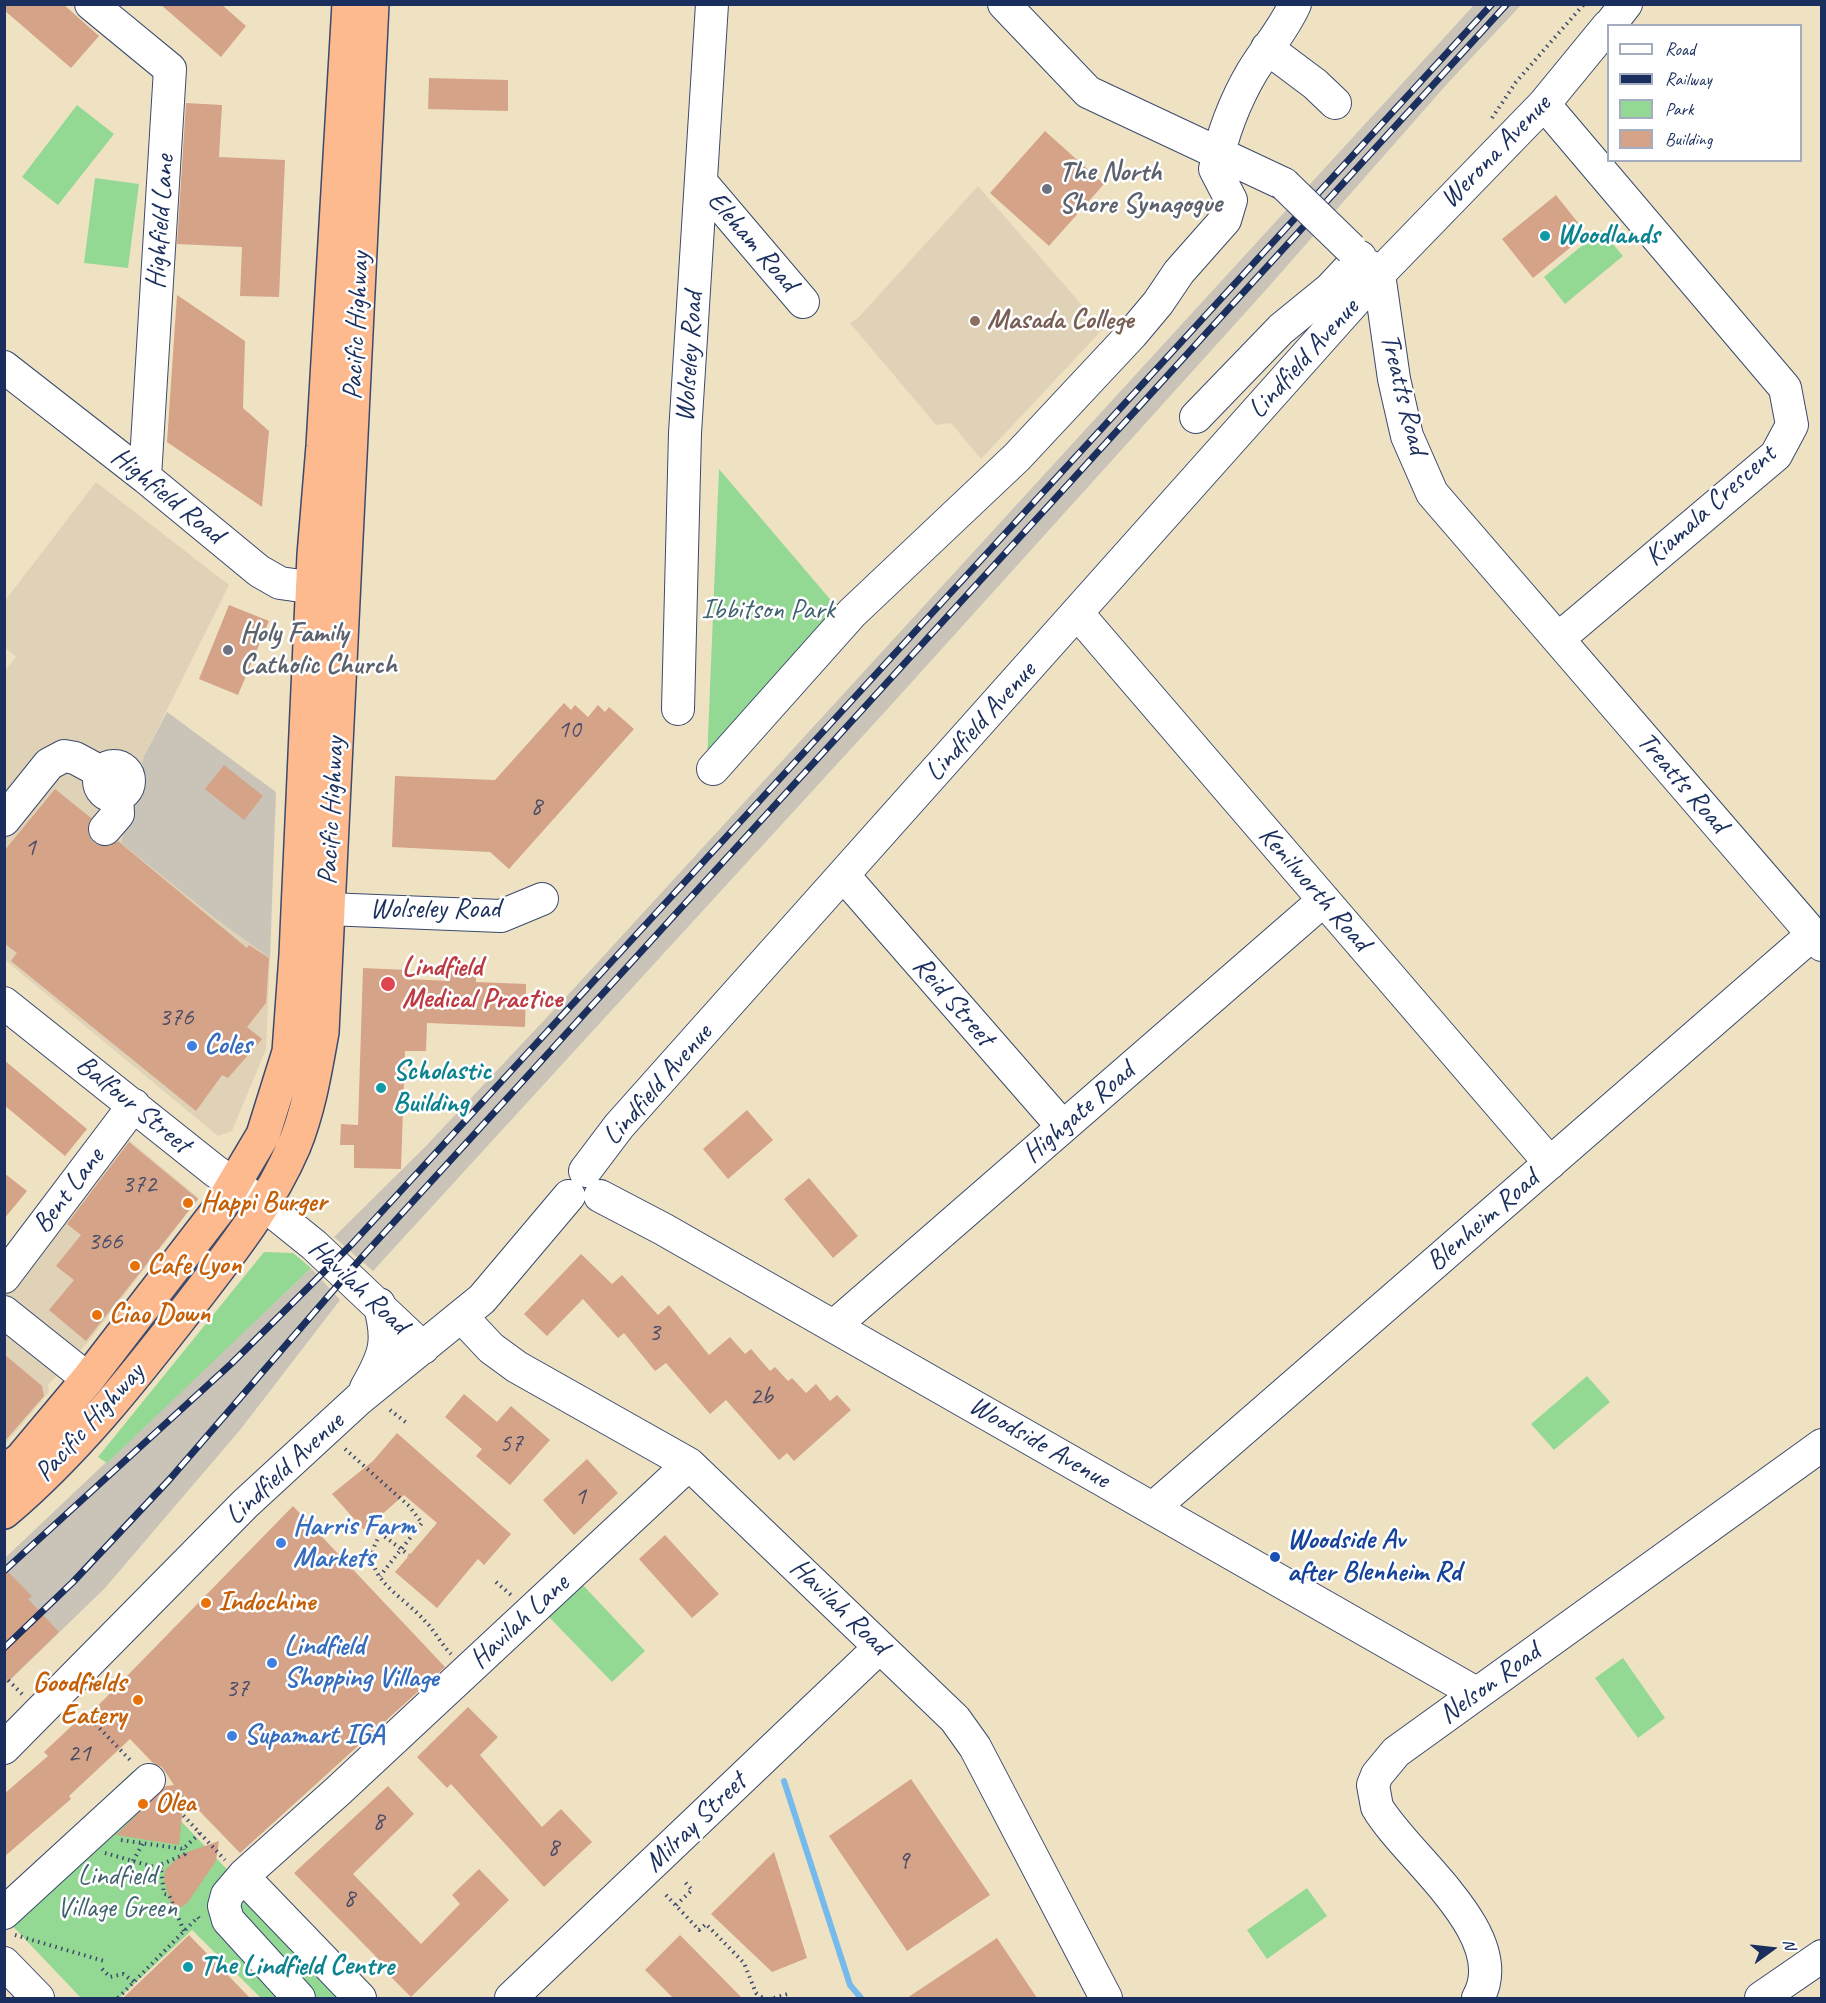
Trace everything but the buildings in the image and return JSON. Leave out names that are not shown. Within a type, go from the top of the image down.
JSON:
[{"type":"highway","name":"Pacific Highway","points":[[4,1512],[78,1442],[115,1399],[248,1230],[293,1148],[313,1085],[322,1032],[327,909],[328,590],[349,4]]},
{"type":"highway","name":"Pacific Highway","points":[[4,1472],[21,1459],[88,1379],[213,1217],[263,1135],[290,1052],[298,914],[328,590],[372,4]]},
{"type":"street","name":"Highfield Lane","points":[[91,4],[170,69],[145,477]]},
{"type":"street","name":"Wolseley Road","points":[[678,709],[685,433],[712,4]]},
{"type":"street","points":[[1004,4],[1088,92],[1284,184],[1363,260],[1281,328],[1196,417]]},
{"type":"street","points":[[713,769],[852,613],[1017,457],[1158,303],[1179,272],[1225,220],[1231,200],[1215,168],[1218,152],[1240,95],[1267,48],[1287,22],[1295,4]]},
{"type":"street","name":"Werona Avenue","points":[[1611,24],[1626,4]]},
{"type":"street","name":"Werona Avenue","points":[[1363,260],[1544,104],[1607,28]]},
{"type":"street","points":[[1267,48],[1316,84],[1335,103]]},
{"type":"street","name":"Kiamala Crescent","points":[[1544,104],[1785,388],[1792,424],[1776,455],[1558,639]]},
{"type":"street","name":"Eleham Road","points":[[701,182],[803,302]]},
{"type":"street","name":"Lindfield Avenue","points":[[4,1748],[245,1504],[359,1399],[462,1317],[500,1280],[585,1188],[619,1126],[1078,614],[1363,260]]},
{"type":"street","name":"Treatts Road","points":[[1363,260],[1407,436],[1432,493],[1817,940]]},
{"type":"street","name":"Highfield Road","points":[[4,367],[145,477],[259,571],[279,582],[328,590]]},
{"type":"street","name":"Kenilworth Road","points":[[1078,614],[1550,1163]]},
{"type":"street","points":[[4,820],[50,764],[64,756],[75,758],[109,784],[118,814],[105,829]]},
{"type":"street","name":"Reid Street","points":[[844,876],[1063,1127]]},
{"type":"street","name":"Wolseley Road","points":[[327,909],[501,916],[542,900]]},
{"type":"street","name":"Highgate Road","points":[[834,1326],[1324,900]]},
{"type":"street","name":"Blenheim Road","points":[[1153,1508],[1550,1163],[1817,940]]},
{"type":"street","name":"Balfour Street","points":[[4,1003],[234,1186],[263,1204]]},
{"type":"street","name":"Bent Lane","points":[[4,1277],[134,1105]]},
{"type":"street","name":"Woodside Avenue","points":[[585,1188],[834,1326],[1476,1693]]},
{"type":"street","name":"Havilah Road","points":[[263,1204],[314,1245],[423,1348]]},
{"type":"street","points":[[359,1399],[383,1356],[386,1330],[379,1304]]},
{"type":"street","points":[[4,1312],[88,1379]]},
{"type":"street","name":"Havilah Road","points":[[462,1317],[491,1348],[511,1363],[689,1464],[955,1719],[975,1747],[1106,1998]]},
{"type":"street","name":"Nelson Road","points":[[1478,1998],[1484,1983],[1485,1963],[1479,1938],[1465,1916],[1382,1817],[1373,1796],[1377,1774],[1389,1758],[1476,1693],[1821,1445]]},
{"type":"street","name":"Havilah Lane","points":[[299,1998],[228,1920],[224,1906],[226,1895],[249,1881],[338,1791],[689,1464]]},
{"type":"street","name":"Milray Street","points":[[511,1998],[880,1647]]},
{"type":"street","points":[[38,1998],[8,1937],[83,1840],[149,1780]]},
{"type":"street","points":[[249,1881],[360,1998]]},
{"type":"street","points":[[321,1998],[265,1930],[337,1998]]},
{"type":"street","points":[[1761,1998],[1821,1956]]},
{"type":"path","points":[[390,1410],[408,1424]]},
{"type":"path","points":[[345,1449],[409,1506],[422,1523],[380,1576]]},
{"type":"path","points":[[388,1525],[380,1533],[371,1554],[380,1576],[396,1597],[425,1620],[452,1654]]},
{"type":"path","points":[[380,1533],[409,1555]]},
{"type":"path","points":[[496,1582],[516,1599]]},
{"type":"path","points":[[4,1676],[25,1697]]},
{"type":"path","points":[[183,1849],[200,1833]]},
{"type":"path","points":[[83,1840],[143,1843],[183,1849]]},
{"type":"path","points":[[83,1840],[132,1861],[161,1869]]},
{"type":"path","points":[[132,1861],[143,1843]]},
{"type":"path","points":[[183,1849],[185,1854],[160,1865],[164,1894],[169,1895],[184,1931]]},
{"type":"path","points":[[676,1905],[692,1890],[682,1880]]},
{"type":"path","points":[[666,1894],[699,1930],[706,1924],[744,1963],[756,1993],[763,1998]]},
{"type":"path","points":[[118,1998],[198,1917],[206,1926]]},
{"type":"path","points":[[8,1937],[104,1960]]},
{"type":"path","points":[[102,1969],[110,1977],[123,1974],[134,1982]]},
{"type":"path","points":[[774,1998],[791,1994]]},
{"type":"shaded area","points":[[1474,5],[1521,5],[1447,84],[1264,292],[892,704],[373,1271],[334,1237],[425,1147],[566,997]]},
{"type":"shaded area","name":"Masada College","points":[[978,186],[1103,329],[981,459],[951,423],[936,425],[850,323],[858,318]]},
{"type":"shaded area","points":[[96,482],[229,585],[144,756],[121,843],[212,916],[270,958],[266,1049],[232,1131],[218,1136],[5,960],[4,672],[16,657],[5,648],[4,602]]},
{"type":"shaded area","points":[[167,712],[276,792],[270,958],[212,916],[121,843],[144,756]]},
{"type":"shaded area","points":[[125,1137],[199,1198],[88,1342],[48,1385],[49,1392],[5,1444],[5,1292]]},
{"type":"shaded area","points":[[311,1268],[340,1300],[240,1430],[105,1588],[5,1685],[5,1558]]},
{"type":"green space","points":[[77,105],[114,134],[58,205],[22,177]]},
{"type":"green space","points":[[95,178],[139,184],[128,268],[84,263]]},
{"type":"green space","points":[[1601,230],[1623,256],[1565,304],[1544,277]]},
{"type":"green space","name":"Ibbitson Park","points":[[719,469],[841,612],[707,761]]},
{"type":"green space","points":[[264,1252],[293,1253],[311,1268],[107,1463],[98,1457]]},
{"type":"green space","points":[[1587,1376],[1610,1402],[1554,1450],[1531,1424]]},
{"type":"green space","points":[[580,1582],[645,1651],[612,1682],[547,1615]]},
{"type":"green space","points":[[1623,1658],[1665,1718],[1638,1738],[1595,1678]]},
{"type":"green space","name":"Lindfield Village Green","points":[[133,1771],[350,1998],[261,1998],[192,1930],[119,1998],[81,1998],[5,1918],[5,1893]]},
{"type":"green space","points":[[1307,1888],[1327,1916],[1267,1959],[1247,1930]]},
{"type":"waterway","points":[[784,1781],[850,1985],[861,1998]]},
{"type":"railway","points":[[4,1571],[231,1364],[352,1244],[1492,4]]},
{"type":"railway","points":[[4,1648],[73,1582],[169,1480],[363,1256],[1507,4]]},
{"type":"place","name":"The North Shore Synagogue","points":[[1047,189]]},
{"type":"place","name":"Woodlands","points":[[1545,236]]},
{"type":"place","name":"Masada College","points":[[975,321]]},
{"type":"place","name":"Holy Family Catholic Church","points":[[228,650]]},
{"type":"place","name":"Lindfield Medical Practice","points":[[388,984]]},
{"type":"place","name":"Coles","points":[[192,1046]]},
{"type":"place","name":"Scholastic Building","points":[[381,1088]]},
{"type":"place","name":"Happi Burger","points":[[188,1203]]},
{"type":"place","name":"Cafe Lyon","points":[[135,1266]]},
{"type":"place","name":"Ciao Down","points":[[97,1315]]},
{"type":"place","name":"Harris Farm Markets","points":[[281,1543]]},
{"type":"place","name":"Woodside Av after Blenheim Rd","points":[[1275,1557]]},
{"type":"place","name":"Indochine","points":[[206,1603]]},
{"type":"place","name":"Lindfield Shopping Village","points":[[272,1663]]},
{"type":"place","name":"Goodfields Eatery","points":[[138,1700]]},
{"type":"place","name":"Supamart IGA","points":[[232,1736]]},
{"type":"place","name":"Olea","points":[[143,1804]]},
{"type":"place","name":"The Lindfield Centre","points":[[188,1967]]}]
